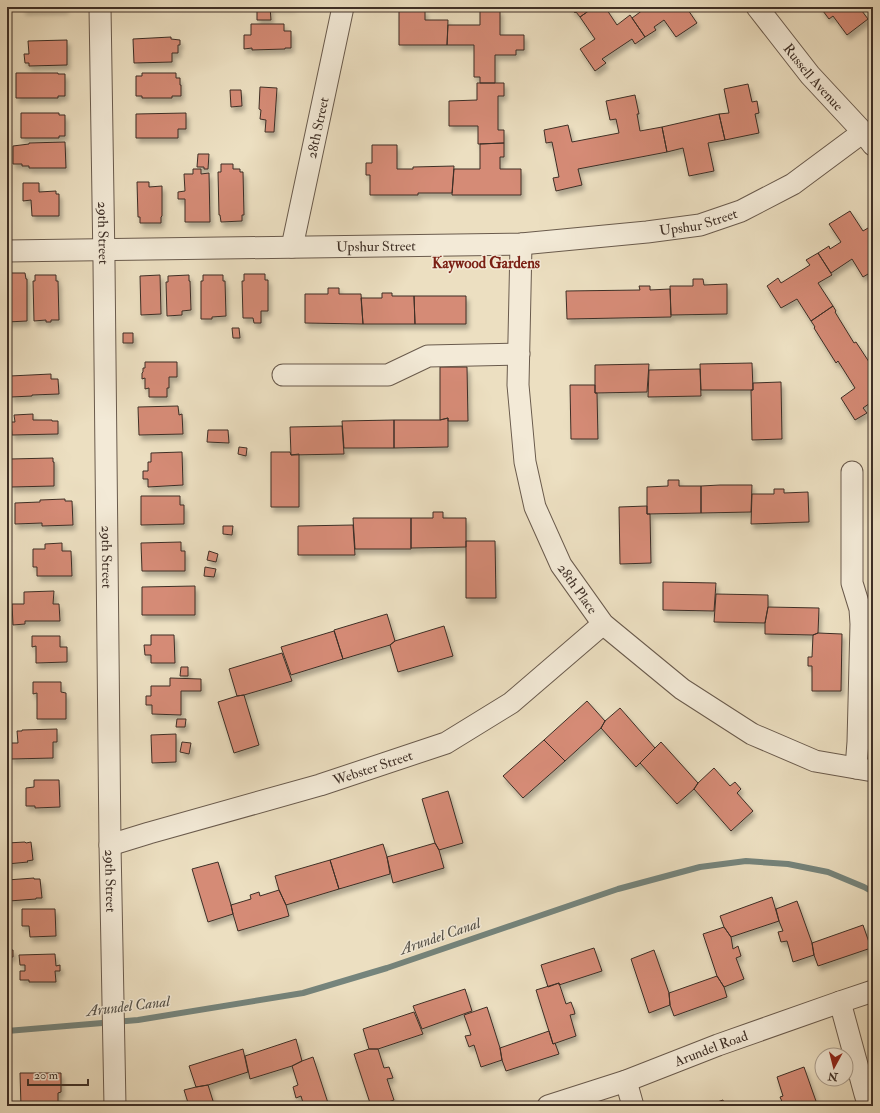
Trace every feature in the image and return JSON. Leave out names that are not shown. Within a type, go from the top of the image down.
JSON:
[{"type":"street","name":"29th Street","points":[[100,7],[110,845],[115,1106]]},
{"type":"street","name":"28th Street","points":[[292,247],[343,7]]},
{"type":"street","name":"Russell Avenue","points":[[757,7],[810,75],[868,139]]},
{"type":"street","name":"Upshur Street","points":[[7,252],[521,244],[647,232],[700,225],[741,211],[793,184],[868,139]]},
{"type":"street","name":"28th Place","points":[[521,244],[518,385],[524,462],[535,507],[561,565],[603,624],[682,689],[752,734],[816,760],[864,770]]},
{"type":"street","points":[[283,375],[388,375],[428,356],[519,354]]},
{"type":"street","points":[[852,472],[852,583],[860,609],[861,624],[858,742],[864,770]]},
{"type":"street","name":"Webster Street","points":[[110,845],[320,785],[446,743],[511,703],[603,624]]},
{"type":"street","name":"Arundel Road","points":[[548,1106],[626,1081],[718,1045],[873,991]]},
{"type":"street","points":[[840,1002],[869,1106]]},
{"type":"street","points":[[626,1081],[633,1106]]},
{"type":"building","points":[[23,7],[66,7],[66,9],[23,10]]},
{"type":"building","points":[[257,7],[270,7],[271,20],[257,20]]},
{"type":"building","points":[[480,7],[495,7],[495,10],[500,10],[500,35],[524,35],[524,50],[516,50],[516,55],[495,55],[495,83],[480,83],[480,77],[474,77],[474,45],[447,45],[448,25],[480,25]]},
{"type":"building","points":[[571,7],[594,7],[580,17]]},
{"type":"building","points":[[594,7],[605,7],[617,25],[630,15],[645,37],[635,44],[632,39],[602,59],[606,63],[595,71],[580,49],[595,39],[580,17]]},
{"type":"building","points":[[647,7],[686,7],[697,23],[676,37],[664,20],[654,27],[656,30],[645,37],[632,18]]},
{"type":"building","points":[[820,7],[859,7],[868,19],[847,35],[833,16],[829,19]]},
{"type":"building","points":[[399,10],[425,10],[425,20],[448,20],[447,45],[399,45]]},
{"type":"building","points":[[251,24],[284,24],[284,31],[291,31],[291,48],[244,49],[244,35],[251,35]]},
{"type":"building","points":[[171,37],[171,39],[180,40],[180,45],[178,45],[178,53],[172,53],[172,62],[134,63],[133,39]]},
{"type":"building","points":[[67,40],[67,65],[29,66],[29,63],[25,63],[24,54],[29,54],[28,41]]},
{"type":"building","points":[[16,73],[65,74],[65,96],[58,96],[58,98],[16,98]]},
{"type":"building","points":[[142,73],[176,73],[176,78],[180,78],[181,96],[172,96],[172,98],[142,98],[142,96],[136,96],[136,76],[142,76]]},
{"type":"building","points":[[477,83],[504,83],[504,96],[498,96],[498,130],[504,130],[504,143],[478,144],[478,126],[449,126],[449,101],[477,100]]},
{"type":"building","points":[[748,84],[752,102],[757,101],[759,113],[755,114],[759,133],[725,140],[719,114],[729,113],[724,89]]},
{"type":"building","points":[[260,87],[277,88],[274,132],[265,132],[266,120],[260,119]]},
{"type":"building","points":[[230,90],[241,90],[242,106],[231,107]]},
{"type":"building","points":[[635,95],[639,114],[637,114],[640,131],[662,127],[667,152],[578,169],[582,185],[556,191],[553,178],[559,177],[552,142],[546,143],[544,130],[568,125],[572,142],[619,133],[616,119],[610,120],[606,101]]},
{"type":"building","points":[[21,113],[59,113],[59,115],[65,115],[65,136],[59,136],[59,138],[21,138]]},
{"type":"building","points":[[186,113],[186,129],[178,129],[178,138],[136,138],[136,114]]},
{"type":"building","points":[[719,114],[725,140],[708,143],[714,171],[689,176],[683,148],[667,152],[662,127]]},
{"type":"building","points":[[65,142],[66,168],[29,168],[29,166],[22,166],[22,164],[13,164],[13,146],[29,143]]},
{"type":"building","points":[[504,143],[504,157],[500,157],[500,169],[521,169],[521,195],[452,195],[454,169],[480,169],[480,144]]},
{"type":"building","points":[[372,145],[397,145],[397,169],[454,166],[452,193],[370,195],[370,175],[366,175],[366,163],[372,163]]},
{"type":"building","points":[[198,154],[209,154],[208,169],[204,169],[204,167],[197,167]]},
{"type":"building","points":[[221,164],[233,164],[233,169],[240,169],[240,172],[243,172],[244,215],[242,215],[242,221],[221,222],[219,215],[218,172],[221,172]]},
{"type":"building","points":[[193,169],[201,169],[201,174],[209,173],[210,222],[185,222],[185,199],[178,199],[178,192],[185,191],[184,174],[193,174]]},
{"type":"building","points":[[137,182],[149,182],[149,187],[162,186],[161,223],[140,223],[140,217],[138,217]]},
{"type":"building","points":[[23,183],[39,183],[39,192],[56,191],[56,194],[59,194],[59,216],[32,216],[31,200],[23,201]]},
{"type":"building","points":[[850,211],[863,231],[868,228],[873,237],[873,241],[871,242],[873,244],[873,271],[863,277],[852,259],[831,273],[818,253],[829,246],[830,249],[841,242],[829,224]]},
{"type":"building","points":[[818,253],[832,275],[818,283],[833,306],[811,321],[797,299],[781,308],[767,286],[778,278],[781,283],[810,265],[806,260]]},
{"type":"building","points":[[7,273],[25,273],[27,279],[27,321],[7,322]]},
{"type":"building","points":[[244,274],[265,274],[265,280],[268,280],[268,311],[261,311],[261,323],[254,323],[253,318],[243,318],[242,281],[244,281]]},
{"type":"building","points":[[35,275],[56,275],[56,281],[58,281],[59,320],[51,320],[51,322],[46,322],[46,320],[34,321],[33,281],[35,281]]},
{"type":"building","points":[[160,275],[161,314],[141,315],[140,276]]},
{"type":"building","points":[[189,275],[191,310],[182,311],[182,315],[167,316],[166,282],[168,282],[168,276]]},
{"type":"building","points":[[203,275],[223,275],[223,281],[225,281],[226,316],[212,317],[212,319],[201,319],[201,281],[203,281]]},
{"type":"building","points":[[693,279],[703,279],[704,285],[727,284],[727,314],[671,315],[670,286],[693,286]]},
{"type":"building","points":[[639,286],[650,286],[650,290],[670,289],[671,317],[567,319],[566,291],[640,290]]},
{"type":"building","points":[[328,288],[339,288],[339,294],[361,294],[363,324],[305,323],[305,294],[328,294]]},
{"type":"building","points":[[382,293],[392,293],[392,296],[414,296],[415,324],[363,324],[361,298],[382,298]]},
{"type":"building","points":[[414,296],[466,296],[466,324],[415,324]]},
{"type":"building","points":[[833,306],[836,311],[835,312],[854,343],[856,342],[873,368],[873,401],[863,408],[867,413],[855,420],[841,398],[855,388],[838,361],[836,363],[811,321]]},
{"type":"building","points":[[232,328],[239,328],[240,338],[233,338]]},
{"type":"building","points":[[123,333],[133,333],[133,343],[123,343]]},
{"type":"building","points":[[145,362],[177,362],[177,377],[169,377],[167,397],[149,397],[149,388],[145,389],[145,378],[142,379]]},
{"type":"building","points":[[752,363],[753,390],[701,390],[700,364]]},
{"type":"building","points":[[649,364],[647,392],[595,393],[595,365]]},
{"type":"building","points":[[440,367],[467,367],[468,421],[448,421],[448,418],[440,420]]},
{"type":"building","points":[[700,369],[701,396],[648,397],[649,370]]},
{"type":"building","points":[[51,374],[51,379],[58,379],[59,394],[11,397],[10,376]]},
{"type":"building","points":[[781,382],[782,439],[752,440],[751,390],[753,390],[753,383]]},
{"type":"building","points":[[570,385],[595,385],[595,393],[597,393],[598,439],[571,439]]},
{"type":"building","points":[[178,406],[179,415],[182,414],[183,434],[139,435],[138,407]]},
{"type":"building","points":[[33,414],[33,420],[58,421],[58,434],[12,435],[11,422],[15,422],[14,415]]},
{"type":"building","points":[[448,418],[448,447],[394,448],[394,420],[440,420]]},
{"type":"building","points":[[394,420],[394,448],[344,448],[342,421]]},
{"type":"building","points":[[342,426],[344,454],[291,455],[290,427]]},
{"type":"building","points":[[208,430],[228,430],[229,443],[207,442]]},
{"type":"building","points":[[239,447],[247,448],[246,456],[238,454]]},
{"type":"building","points":[[182,452],[183,485],[148,487],[148,479],[143,479],[143,471],[148,471],[148,462],[151,462],[151,453]]},
{"type":"building","points":[[271,452],[290,452],[291,455],[299,454],[299,507],[271,507]]},
{"type":"building","points":[[53,458],[54,486],[11,487],[10,459]]},
{"type":"building","points":[[668,480],[679,480],[679,486],[701,486],[701,513],[647,514],[647,487],[668,486]]},
{"type":"building","points":[[752,485],[751,512],[701,513],[701,486]]},
{"type":"building","points":[[774,489],[784,489],[784,493],[808,492],[809,522],[751,524],[752,494],[774,494]]},
{"type":"building","points":[[141,496],[180,496],[180,505],[184,505],[184,524],[141,525]]},
{"type":"building","points":[[65,499],[65,501],[72,501],[73,525],[42,526],[42,523],[15,524],[15,503]]},
{"type":"building","points":[[647,506],[647,514],[650,514],[651,563],[620,564],[619,507]]},
{"type":"building","points":[[433,512],[443,512],[443,518],[466,518],[466,547],[411,548],[411,518],[433,518]]},
{"type":"building","points":[[353,518],[411,518],[411,549],[355,549]]},
{"type":"building","points":[[353,525],[355,555],[298,555],[298,526]]},
{"type":"building","points":[[223,526],[233,526],[232,535],[223,534]]},
{"type":"building","points":[[466,541],[495,541],[496,598],[466,598]]},
{"type":"building","points":[[181,542],[181,551],[185,551],[185,571],[142,571],[141,543]]},
{"type":"building","points":[[62,543],[62,551],[71,551],[72,576],[37,576],[37,567],[33,567],[33,549],[45,549],[45,544]]},
{"type":"building","points":[[209,551],[218,554],[216,562],[207,560]]},
{"type":"building","points":[[205,567],[216,569],[214,577],[204,576]]},
{"type":"building","points":[[663,582],[716,583],[714,611],[663,610]]},
{"type":"building","points":[[195,586],[195,615],[142,615],[142,587]]},
{"type":"building","points":[[54,591],[53,604],[59,604],[60,621],[25,621],[25,624],[13,625],[12,604],[24,604],[24,592]]},
{"type":"building","points":[[716,594],[768,595],[768,607],[765,623],[714,622]]},
{"type":"building","points":[[768,607],[819,608],[818,633],[813,635],[765,634],[765,623]]},
{"type":"building","points":[[387,614],[395,641],[390,645],[343,659],[334,630]]},
{"type":"building","points":[[444,626],[453,656],[398,672],[390,645],[395,641]]},
{"type":"building","points":[[334,631],[343,659],[291,675],[281,647]]},
{"type":"building","points":[[818,633],[842,634],[841,691],[812,691],[812,666],[808,666],[808,657],[812,657],[813,635]]},
{"type":"building","points":[[151,635],[174,635],[175,663],[151,663],[151,655],[145,655],[144,645],[151,645]]},
{"type":"building","points":[[32,636],[60,636],[60,647],[67,647],[67,662],[36,663],[36,646],[32,647]]},
{"type":"building","points":[[282,653],[292,681],[237,696],[229,669]]},
{"type":"building","points":[[181,667],[188,667],[188,676],[180,676]]},
{"type":"building","points":[[170,678],[201,679],[201,691],[181,691],[181,715],[152,714],[152,705],[146,705],[146,696],[151,696],[151,686],[170,686]]},
{"type":"building","points":[[33,682],[61,682],[61,692],[66,693],[66,719],[37,719],[37,693],[33,694]]},
{"type":"building","points":[[244,695],[259,745],[234,753],[218,702]]},
{"type":"building","points":[[587,701],[605,721],[601,728],[565,761],[544,740]]},
{"type":"building","points":[[620,708],[655,748],[636,767],[601,728],[605,721]]},
{"type":"building","points":[[177,719],[186,719],[185,727],[176,727]]},
{"type":"building","points":[[57,729],[57,742],[53,742],[53,758],[11,759],[10,743],[18,743],[17,731]]},
{"type":"building","points":[[176,734],[176,762],[152,763],[151,735]]},
{"type":"building","points":[[544,740],[565,761],[523,798],[503,776]]},
{"type":"building","points":[[182,742],[191,743],[189,754],[180,752]]},
{"type":"building","points":[[661,742],[698,783],[694,789],[677,804],[640,763]]},
{"type":"building","points":[[714,768],[730,786],[735,782],[741,789],[737,793],[753,811],[731,831],[694,789],[698,783]]},
{"type":"building","points":[[34,780],[59,780],[60,807],[35,808],[35,806],[26,806],[26,788],[34,787]]},
{"type":"building","points":[[448,791],[463,843],[439,850],[435,843],[422,799]]},
{"type":"building","points":[[31,842],[33,860],[27,861],[28,862],[7,864],[7,843]]},
{"type":"building","points":[[435,843],[439,850],[444,868],[393,883],[387,857]]},
{"type":"building","points":[[383,844],[390,874],[339,889],[330,860]]},
{"type":"building","points":[[330,860],[339,889],[286,905],[279,890],[275,876]]},
{"type":"building","points":[[218,862],[233,914],[208,922],[192,869]]},
{"type":"building","points":[[40,879],[42,898],[9,901],[7,880]]},
{"type":"building","points":[[279,890],[289,916],[238,931],[231,905],[251,899],[250,895],[259,892],[260,896]]},
{"type":"building","points":[[772,897],[779,921],[731,937],[724,927],[720,916]]},
{"type":"building","points":[[797,901],[812,943],[814,955],[793,962],[787,941],[781,942],[778,932],[783,931],[776,909]]},
{"type":"building","points":[[22,909],[55,909],[56,936],[30,937],[29,926],[22,926]]},
{"type":"building","points":[[863,925],[871,948],[818,966],[812,943]]},
{"type":"building","points":[[724,927],[731,937],[733,949],[738,946],[741,956],[736,958],[744,979],[724,987],[717,976],[703,934]]},
{"type":"building","points":[[594,948],[602,971],[559,985],[559,983],[548,987],[541,965]]},
{"type":"building","points":[[7,950],[13,950],[13,957],[7,957]]},
{"type":"building","points":[[654,950],[669,993],[670,1005],[649,1013],[631,959]]},
{"type":"building","points":[[55,954],[56,966],[60,965],[60,971],[55,971],[56,982],[29,982],[29,980],[20,980],[20,971],[25,971],[25,965],[20,965],[19,955]]},
{"type":"building","points":[[717,976],[724,987],[727,997],[674,1016],[670,1005],[669,993]]},
{"type":"building","points":[[559,983],[566,1004],[571,1002],[574,1010],[575,1014],[570,1015],[576,1036],[553,1044],[536,990]]},
{"type":"building","points":[[465,989],[472,1011],[422,1029],[413,1006]]},
{"type":"building","points":[[487,1007],[500,1048],[502,1060],[481,1067],[474,1045],[469,1047],[465,1036],[471,1035],[464,1015]]},
{"type":"building","points":[[414,1012],[423,1034],[378,1049],[369,1049],[363,1029]]},
{"type":"building","points":[[549,1031],[553,1044],[555,1043],[559,1054],[506,1071],[500,1048]]},
{"type":"building","points":[[296,1039],[302,1061],[292,1066],[250,1079],[245,1056]]},
{"type":"building","points":[[243,1049],[248,1072],[208,1085],[196,1087],[189,1066]]},
{"type":"building","points":[[369,1049],[378,1049],[384,1068],[389,1067],[393,1078],[387,1079],[394,1100],[376,1106],[371,1106],[354,1054]]},
{"type":"building","points":[[313,1057],[329,1106],[304,1106],[301,1096],[296,1098],[293,1087],[298,1085],[292,1066]]},
{"type":"building","points":[[804,1067],[817,1104],[812,1106],[788,1106],[786,1102],[783,1104],[780,1097],[783,1096],[777,1077]]},
{"type":"building","points":[[20,1073],[61,1073],[61,1092],[58,1093],[58,1106],[21,1106]]},
{"type":"building","points":[[208,1085],[214,1104],[219,1102],[220,1106],[189,1106],[184,1090]]},
{"type":"building","points":[[723,1100],[725,1106],[705,1106]]},
{"type":"waterway","name":"Arundel Canal","points":[[7,1031],[138,1020],[303,993],[387,968],[618,889],[700,867],[746,861],[788,864],[828,872],[873,892]]},
{"type":"district","name":"Kaywood Gardens","points":[[486,263]]}]
